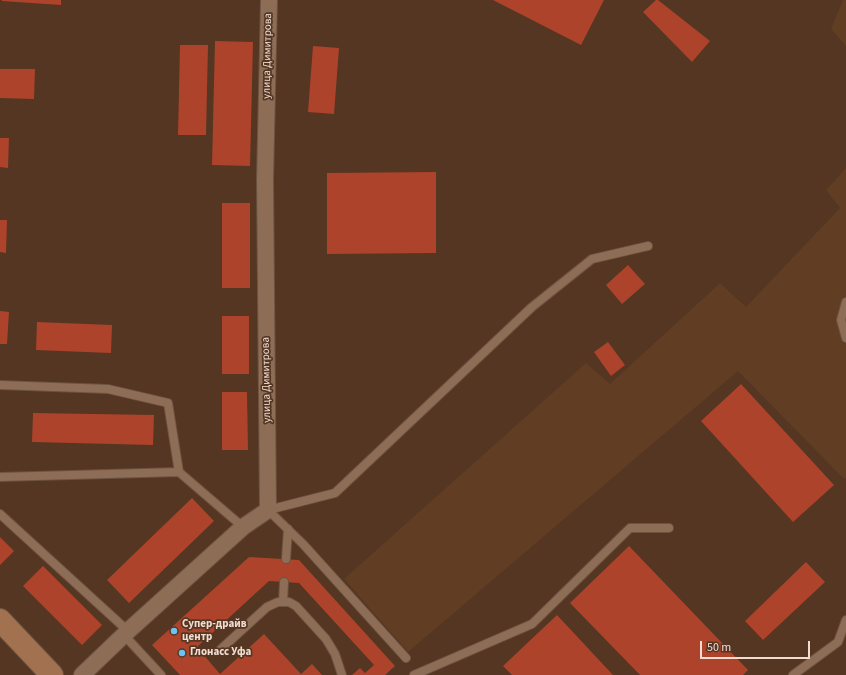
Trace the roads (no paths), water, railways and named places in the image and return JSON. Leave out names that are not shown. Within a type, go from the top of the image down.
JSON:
[{"type":"main road","points":[[0,620],[52,675]]},
{"type":"street","name":"улица Димитрова","points":[[268,510],[265,180],[269,0]]},
{"type":"street","points":[[82,675],[243,527],[268,510]]},
{"type":"lane","points":[[268,510],[336,493],[532,307],[586,263],[592,259],[648,246]]},
{"type":"lane","points":[[846,302],[841,320],[846,338]]},
{"type":"lane","points":[[0,385],[108,389],[168,403],[178,472],[243,527]]},
{"type":"lane","points":[[0,477],[178,472]]},
{"type":"lane","points":[[268,510],[303,544],[406,658]]},
{"type":"lane","points":[[0,514],[126,633],[161,675]]},
{"type":"lane","points":[[414,675],[532,624],[630,528],[669,528]]},
{"type":"lane","points":[[286,559],[288,529]]},
{"type":"lane","points":[[283,602],[284,582]]},
{"type":"lane","points":[[220,650],[267,607],[274,603],[289,602],[296,606],[326,639],[335,654],[342,675]]},
{"type":"lane","points":[[793,675],[838,642],[846,620]]},
{"type":"place","name":"Супер-драйв центр","points":[[174,631]]},
{"type":"place","name":"Глонасс Уфа","points":[[182,653]]}]
